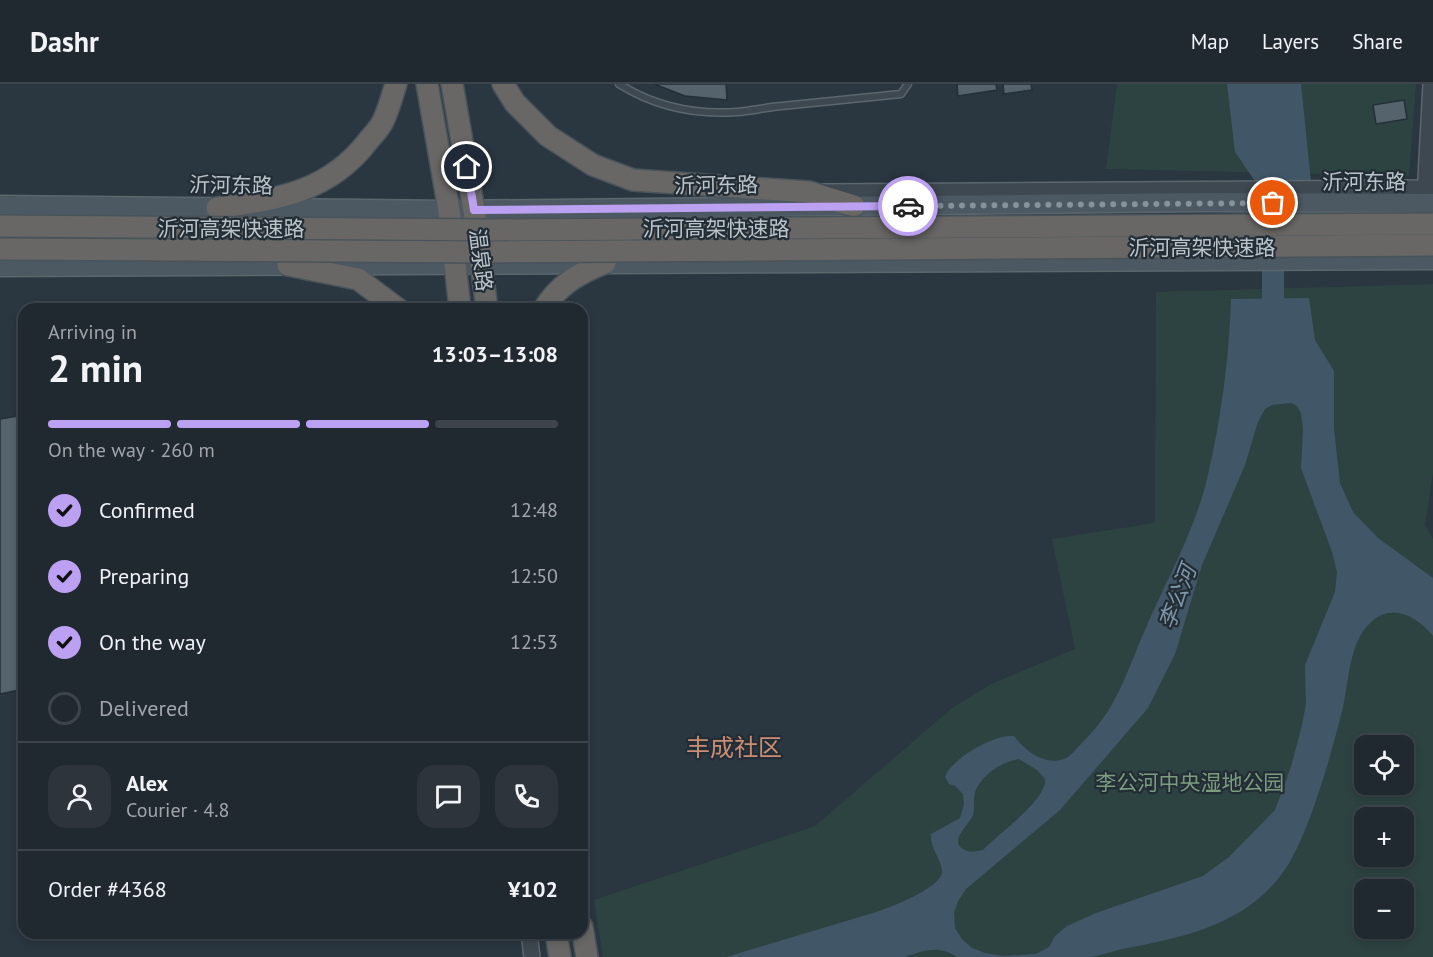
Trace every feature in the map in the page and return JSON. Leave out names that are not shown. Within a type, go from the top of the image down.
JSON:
[{"type":"highway","points":[[217,207],[271,200],[302,192],[336,173],[360,151],[384,121],[396,84]]},
{"type":"highway","name":"温泉路","points":[[427,84],[449,210],[459,303]]},
{"type":"highway","name":"温泉路","points":[[452,84],[474,210],[486,303]]},
{"type":"highway","points":[[503,84],[515,103],[548,136],[593,165],[633,180],[809,192],[855,206]]},
{"type":"highway","name":"沂河高架快速路","points":[[0,226],[490,230],[1433,224]]},
{"type":"highway","name":"沂河高架快速路","points":[[0,249],[1429,255]]},
{"type":"highway","points":[[547,303],[552,295],[578,274],[605,263]]},
{"type":"highway","points":[[288,265],[358,279],[390,303]]},
{"type":"highway","points":[[557,939],[560,957]]},
{"type":"highway","points":[[584,939],[587,957]]},
{"type":"main road","points":[[623,208],[699,185]]},
{"type":"main road","name":"沂河东路","points":[[0,205],[474,210],[855,206],[1201,196],[1429,196]]},
{"type":"main road","points":[[0,267],[1342,260],[1429,255]]},
{"type":"street","points":[[1429,255],[1431,84]]},
{"type":"street","points":[[809,192],[1201,196]]},
{"type":"street","points":[[530,939],[532,957]]},
{"type":"lane","points":[[619,84],[638,96],[674,108],[728,112],[901,94],[908,84]]},
{"type":"green space","points":[[1117,84],[1416,84],[1409,176],[1106,169]]},
{"type":"green space","name":"李公河中央湿地公园","points":[[1433,284],[1433,473],[1425,525],[1433,539],[1433,957],[603,957],[594,900],[815,826],[952,708],[991,684],[1075,649],[1052,539],[1155,523],[1156,292]]},
{"type":"water","points":[[1227,84],[1301,84],[1312,192],[1261,190],[1235,152]]},
{"type":"water","points":[[1309,298],[1315,340],[1334,371],[1334,429],[1340,483],[1353,512],[1378,538],[1433,578],[1433,636],[1412,618],[1404,614],[1388,613],[1371,622],[1358,640],[1351,662],[1343,707],[1313,810],[1297,849],[1273,885],[1256,901],[1217,924],[1174,938],[1088,957],[957,957],[944,951],[932,950],[905,957],[726,957],[880,911],[914,896],[934,883],[940,877],[942,870],[932,844],[931,834],[960,818],[964,804],[963,794],[955,786],[949,784],[945,777],[956,762],[965,755],[985,743],[1006,736],[1014,736],[1029,752],[1042,759],[1057,761],[1069,756],[1094,731],[1112,704],[1126,676],[1195,518],[1207,479],[1220,412],[1231,299]],"holes":[[[1291,403],[1297,406],[1301,413],[1303,429],[1301,468],[1332,552],[1337,572],[1335,592],[1305,665],[1306,704],[1302,725],[1291,767],[1275,810],[1229,857],[1203,876],[1096,913],[1067,926],[1055,936],[1049,947],[1036,954],[1003,956],[972,948],[955,928],[954,913],[958,901],[966,889],[1060,810],[1148,708],[1175,654],[1202,565],[1245,465],[1258,422],[1265,409],[1272,405]],[[1019,759],[1037,770],[1045,779],[1039,796],[983,850],[972,852],[960,847],[959,838],[973,815],[974,795],[982,780],[993,770]]]},
{"type":"building","points":[[654,84],[726,84],[727,100],[685,96]]},
{"type":"building","points":[[957,84],[996,84],[997,90],[958,96]]},
{"type":"building","points":[[1003,84],[1031,84],[1032,90],[1004,94]]},
{"type":"building","points":[[1404,100],[1407,119],[1376,124],[1373,105]]},
{"type":"building","points":[[18,416],[18,690],[0,694],[0,419]]},
{"type":"waterway","name":"李公河","points":[[1271,327],[1273,321],[1273,181]]},
{"type":"way so far","points":[[908,206],[1273,203]]},
{"type":"district","name":"丰成社区","points":[[734,747]]},
{"type":"route","points":[[467,167],[474,210],[908,206]]}]
